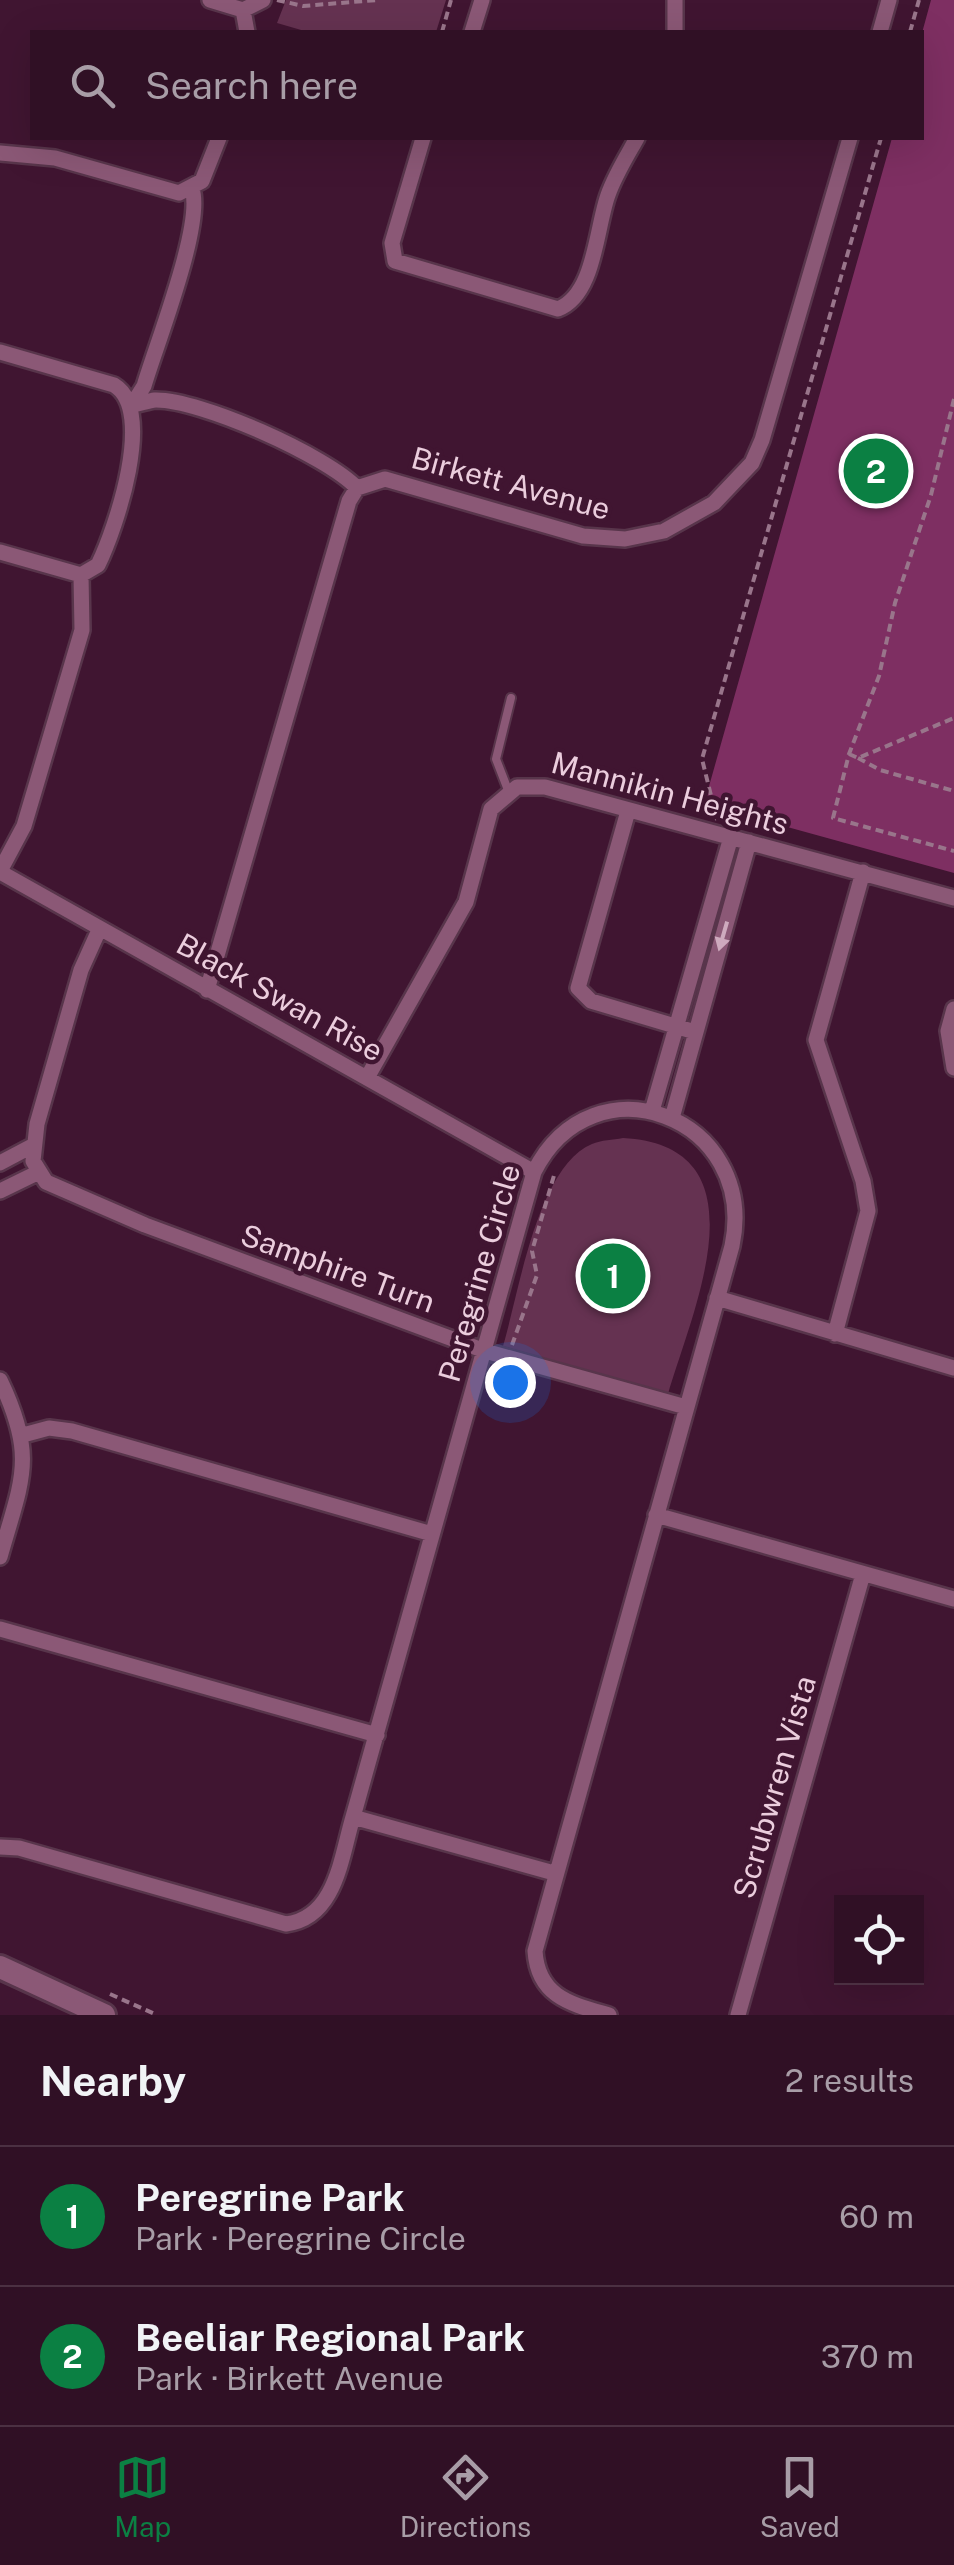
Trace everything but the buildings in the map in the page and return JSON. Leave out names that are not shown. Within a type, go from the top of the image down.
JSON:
[{"type":"main road","points":[[0,1968],[104,2015]]},
{"type":"street","points":[[210,0],[243,10],[263,0]]},
{"type":"street","points":[[473,30],[482,0]]},
{"type":"street","points":[[675,0],[675,30]]},
{"type":"street","points":[[881,30],[889,0]]},
{"type":"street","points":[[243,10],[248,30]]},
{"type":"street","points":[[0,154],[55,158],[166,192],[192,189],[210,166],[218,140]]},
{"type":"street","points":[[422,140],[392,243],[392,256],[400,264],[548,308],[569,305],[582,287],[613,182],[636,140]]},
{"type":"street","name":"Birkett Avenue","points":[[357,488],[385,479],[603,539],[664,531],[714,503],[752,463],[762,440],[849,140]]},
{"type":"street","points":[[0,552],[81,575],[98,565],[134,441],[132,406],[144,386],[192,231],[196,202],[192,189]]},
{"type":"street","points":[[0,352],[114,385],[132,406]]},
{"type":"street","points":[[132,406],[156,400],[231,421],[328,462],[357,488],[349,501],[207,990]]},
{"type":"street","points":[[0,872],[24,826],[82,630],[81,575]]},
{"type":"street","name":"Mannikin Heights","points":[[368,1076],[466,902],[491,809],[508,790],[545,787],[954,898]]},
{"type":"street","points":[[628,811],[578,988],[592,1000],[695,1032]]},
{"type":"street","points":[[652,1112],[678,1026],[723,835]]},
{"type":"street","points":[[672,1118],[750,842]]},
{"type":"street","name":"Black Swan Rise","points":[[0,872],[534,1172]]},
{"type":"street","points":[[835,1334],[868,1211],[863,1181],[816,1040],[863,872]]},
{"type":"street","points":[[0,1191],[39,1172],[32,1146],[81,970],[99,930]]},
{"type":"street","points":[[954,1009],[948,1031],[954,1068]]},
{"type":"street","name":"Peregrine Circle","points":[[0,1847],[19,1848],[286,1924],[299,1922],[322,1907],[353,1818],[534,1172],[556,1140],[584,1120],[618,1109],[652,1112],[672,1118],[712,1148],[736,1195],[736,1229],[554,1873],[536,1951],[541,1982],[565,2002],[609,2015]]},
{"type":"street","points":[[0,1162],[32,1146]]},
{"type":"street","name":"Samphire Turn","points":[[39,1172],[62,1192],[486,1351],[686,1408]]},
{"type":"street","points":[[716,1298],[954,1368]]},
{"type":"street","points":[[0,1380],[23,1435],[24,1474],[0,1556]]},
{"type":"street","points":[[23,1435],[50,1428],[72,1430],[432,1534]]},
{"type":"street","points":[[656,1515],[954,1599]]},
{"type":"street","name":"Scrubwren Vista","points":[[738,2015],[863,1574]]},
{"type":"street","points":[[0,1630],[376,1735]]},
{"type":"street","points":[[353,1818],[554,1873]]},
{"type":"lane","points":[[508,790],[496,759],[510,698]]},
{"type":"path","points":[[277,0],[302,6],[377,0]]},
{"type":"path","points":[[443,30],[451,0]]},
{"type":"path","points":[[911,30],[919,0]]},
{"type":"path","points":[[723,835],[702,758],[880,140]]},
{"type":"path","points":[[954,400],[931,495],[895,603],[879,676],[849,754],[832,818],[954,851]]},
{"type":"path","points":[[858,758],[954,718]]},
{"type":"path","points":[[849,754],[880,770],[954,791]]},
{"type":"path","points":[[508,1358],[536,1274],[532,1252],[558,1163]]},
{"type":"shaded area","points":[[286,0],[446,0],[437,30],[301,30],[277,23]]},
{"type":"shaded area","points":[[931,0],[954,0],[954,873],[704,804],[891,140],[924,140],[923,30]]},
{"type":"shaded area","points":[[623,1138],[668,1148],[695,1170],[708,1201],[709,1238],[703,1279],[668,1394],[503,1346],[533,1234],[557,1178],[573,1157],[592,1144]]},
{"type":"place","name":"Beeliar Regional Park","points":[[876,471]]},
{"type":"place","name":"Peregrine Park","points":[[613,1276]]}]
